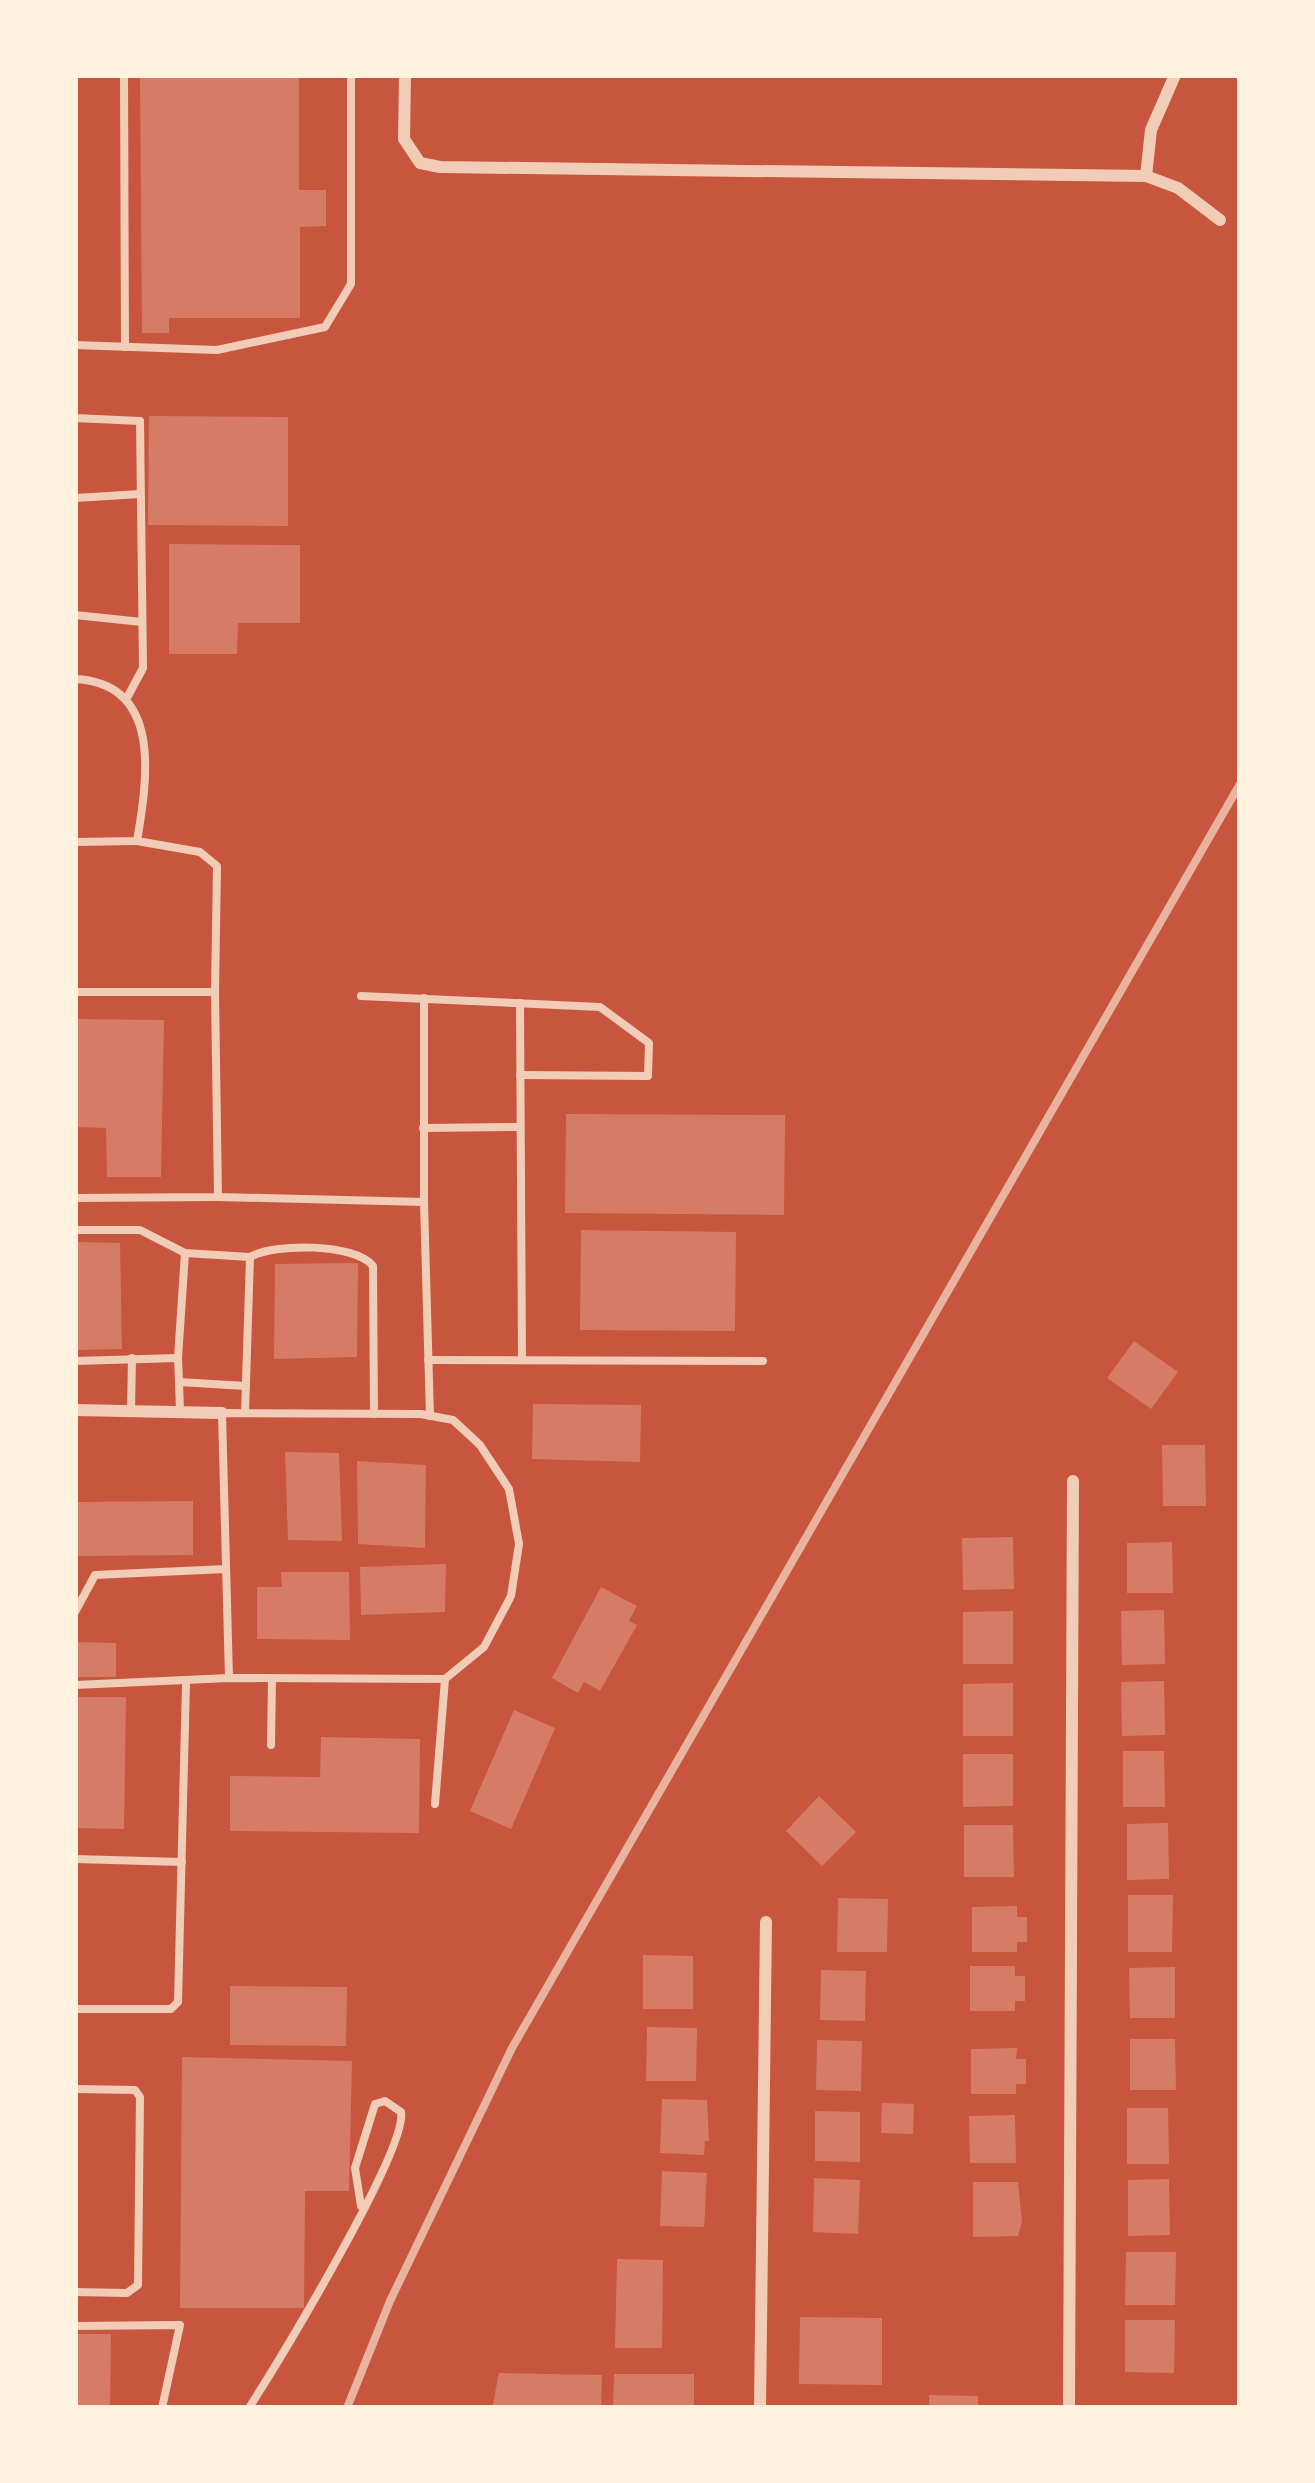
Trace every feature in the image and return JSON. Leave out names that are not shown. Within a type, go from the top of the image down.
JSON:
[{"type":"street","points":[[405,75],[404,139],[420,163],[1146,176],[1178,188],[1220,220]]},
{"type":"street","points":[[1146,176],[1151,130],[1175,75]]},
{"type":"street","points":[[75,1409],[222,1413]]},
{"type":"street","points":[[1069,2408],[1072,1481]]},
{"type":"street","points":[[760,2408],[766,1922]]},
{"type":"lane","points":[[124,75],[125,347]]},
{"type":"lane","points":[[75,345],[217,350],[325,327],[351,284],[352,75]]},
{"type":"lane","points":[[75,418],[140,421],[143,668],[128,696]]},
{"type":"lane","points":[[75,498],[140,494]]},
{"type":"lane","points":[[75,615],[142,622]]},
{"type":"lane","points":[[75,679],[93,680],[128,696],[141,716],[142,811],[137,841]]},
{"type":"lane","points":[[75,842],[137,841],[200,852],[217,866],[218,1197]]},
{"type":"lane","points":[[75,992],[215,992]]},
{"type":"lane","points":[[362,996],[600,1007],[649,1043],[647,1076],[520,1075]]},
{"type":"lane","points":[[424,998],[430,1416]]},
{"type":"lane","points":[[520,1003],[522,1360]]},
{"type":"lane","points":[[423,1128],[520,1127]]},
{"type":"lane","points":[[75,1198],[424,1202]]},
{"type":"lane","points":[[75,1230],[140,1229],[185,1253],[250,1257],[269,1250],[352,1252],[373,1266],[374,1414]]},
{"type":"lane","points":[[180,1412],[178,1358],[185,1253]]},
{"type":"lane","points":[[245,1413],[250,1257]]},
{"type":"lane","points":[[131,1411],[132,1358]]},
{"type":"lane","points":[[75,1361],[178,1358]]},
{"type":"lane","points":[[428,1360],[763,1361]]},
{"type":"lane","points":[[179,1382],[246,1386]]},
{"type":"lane","points":[[75,1685],[186,1684],[229,1678],[445,1679],[484,1647],[511,1596],[519,1544],[509,1489],[480,1445],[452,1420],[430,1416],[222,1413],[229,1678]]},
{"type":"lane","points":[[75,1612],[95,1575],[226,1569]]},
{"type":"lane","points":[[271,1745],[272,1678]]},
{"type":"lane","points":[[435,1804],[445,1679]]},
{"type":"lane","points":[[75,2009],[176,2006],[186,1684]]},
{"type":"lane","points":[[75,1859],[182,1862]]},
{"type":"lane","points":[[75,2089],[135,2090],[140,2097],[138,2285],[128,2293],[75,2292]]},
{"type":"lane","points":[[249,2408],[305,2320],[362,2206],[386,2170],[403,2125],[401,2112],[386,2101],[375,2104],[356,2168],[362,2206]]},
{"type":"lane","points":[[75,2326],[180,2325],[162,2408]]},
{"type":"building","points":[[140,75],[299,75],[299,190],[326,190],[326,226],[300,227],[300,318],[169,318],[169,333],[142,333]]},
{"type":"building","points":[[149,416],[288,417],[288,526],[148,525]]},
{"type":"building","points":[[169,544],[300,545],[300,623],[238,623],[237,654],[169,654]]},
{"type":"building","points":[[75,1019],[164,1020],[161,1177],[107,1177],[106,1128],[75,1127]]},
{"type":"building","points":[[566,1114],[785,1115],[784,1215],[565,1213]]},
{"type":"building","points":[[581,1230],[736,1232],[735,1331],[580,1330]]},
{"type":"building","points":[[75,1242],[120,1243],[122,1349],[75,1350]]},
{"type":"building","points":[[358,1263],[357,1357],[274,1359],[275,1264]]},
{"type":"building","points":[[1134,1341],[1178,1372],[1151,1409],[1107,1378]]},
{"type":"building","points":[[533,1404],[641,1405],[640,1462],[532,1459]]},
{"type":"building","points":[[1162,1445],[1205,1445],[1206,1506],[1163,1506]]},
{"type":"building","points":[[285,1452],[339,1453],[342,1541],[288,1540]]},
{"type":"building","points":[[357,1461],[426,1465],[425,1548],[358,1544]]},
{"type":"building","points":[[193,1501],[193,1555],[75,1556],[75,1502]]},
{"type":"building","points":[[1013,1537],[1014,1589],[963,1590],[962,1538]]},
{"type":"building","points":[[1172,1542],[1173,1593],[1127,1593],[1127,1543]]},
{"type":"building","points":[[446,1564],[445,1612],[361,1615],[360,1567]]},
{"type":"building","points":[[281,1572],[349,1572],[350,1640],[257,1639],[257,1587],[282,1587]]},
{"type":"building","points":[[601,1587],[637,1606],[629,1621],[637,1625],[600,1691],[584,1682],[578,1693],[552,1678]]},
{"type":"building","points":[[1164,1610],[1165,1664],[1122,1665],[1121,1611]]},
{"type":"building","points":[[1013,1611],[1013,1664],[963,1664],[963,1612]]},
{"type":"building","points":[[75,1642],[116,1643],[116,1677],[75,1677]]},
{"type":"building","points":[[1164,1681],[1165,1735],[1122,1736],[1121,1682]]},
{"type":"building","points":[[1013,1683],[1013,1736],[963,1736],[963,1684]]},
{"type":"building","points":[[75,1697],[126,1697],[124,1829],[75,1828]]},
{"type":"building","points":[[514,1710],[555,1728],[511,1829],[470,1811]]},
{"type":"building","points":[[321,1737],[420,1739],[419,1833],[230,1831],[230,1776],[320,1777]]},
{"type":"building","points":[[1123,1751],[1164,1751],[1165,1807],[1123,1807]]},
{"type":"building","points":[[963,1754],[1013,1754],[1013,1806],[963,1807]]},
{"type":"building","points":[[819,1796],[856,1832],[822,1866],[786,1831]]},
{"type":"building","points":[[1168,1823],[1169,1879],[1127,1880],[1127,1824]]},
{"type":"building","points":[[964,1825],[1013,1825],[1014,1877],[964,1877]]},
{"type":"building","points":[[1128,1895],[1173,1895],[1172,1952],[1128,1952]]},
{"type":"building","points":[[838,1898],[888,1899],[887,1952],[837,1952]]},
{"type":"building","points":[[1017,1906],[1017,1917],[1027,1917],[1027,1942],[1017,1942],[1017,1952],[972,1952],[972,1907]]},
{"type":"building","points":[[643,1955],[693,1956],[693,2009],[643,2009]]},
{"type":"building","points":[[970,1966],[1015,1966],[1015,1976],[1025,1976],[1025,2001],[1015,2001],[1015,2011],[970,2011]]},
{"type":"building","points":[[1175,1967],[1175,2018],[1130,2018],[1129,1968]]},
{"type":"building","points":[[821,1970],[866,1971],[865,2021],[820,2020]]},
{"type":"building","points":[[230,1986],[347,1987],[346,2046],[230,2045]]},
{"type":"building","points":[[647,2027],[697,2028],[696,2081],[646,2081]]},
{"type":"building","points":[[1130,2039],[1175,2039],[1176,2090],[1130,2090]]},
{"type":"building","points":[[817,2040],[862,2041],[861,2091],[816,2090]]},
{"type":"building","points":[[1017,2048],[1016,2059],[1026,2059],[1026,2084],[1016,2084],[1016,2094],[971,2094],[971,2049]]},
{"type":"building","points":[[182,2057],[352,2061],[349,2191],[305,2191],[304,2308],[180,2308]]},
{"type":"building","points":[[662,2099],[707,2100],[709,2141],[705,2141],[704,2155],[660,2153]]},
{"type":"building","points":[[882,2103],[914,2104],[913,2134],[881,2133]]},
{"type":"building","points":[[1127,2108],[1168,2108],[1169,2164],[1127,2164]]},
{"type":"building","points":[[815,2111],[860,2112],[860,2162],[815,2161]]},
{"type":"building","points":[[1015,2115],[1016,2163],[970,2163],[969,2116]]},
{"type":"building","points":[[662,2171],[707,2173],[704,2227],[660,2226]]},
{"type":"building","points":[[814,2178],[860,2180],[858,2234],[813,2232]]},
{"type":"building","points":[[1169,2179],[1170,2235],[1128,2236],[1128,2180]]},
{"type":"building","points":[[973,2182],[1018,2182],[1022,2222],[1018,2236],[973,2237]]},
{"type":"building","points":[[1126,2252],[1176,2252],[1175,2305],[1125,2305]]},
{"type":"building","points":[[617,2259],[663,2260],[662,2348],[615,2348]]},
{"type":"building","points":[[800,2317],[882,2318],[882,2385],[799,2384]]},
{"type":"building","points":[[1125,2320],[1175,2320],[1174,2373],[1125,2372]]},
{"type":"building","points":[[78,2334],[111,2334],[110,2408],[75,2408]]},
{"type":"building","points":[[499,2373],[602,2375],[601,2408],[492,2408]]},
{"type":"building","points":[[614,2374],[694,2374],[694,2408],[613,2408]]},
{"type":"building","points":[[929,2395],[978,2396],[978,2408],[929,2408]]},
{"type":"railway","points":[[347,2408],[390,2301],[512,2048],[1240,784]]}]
